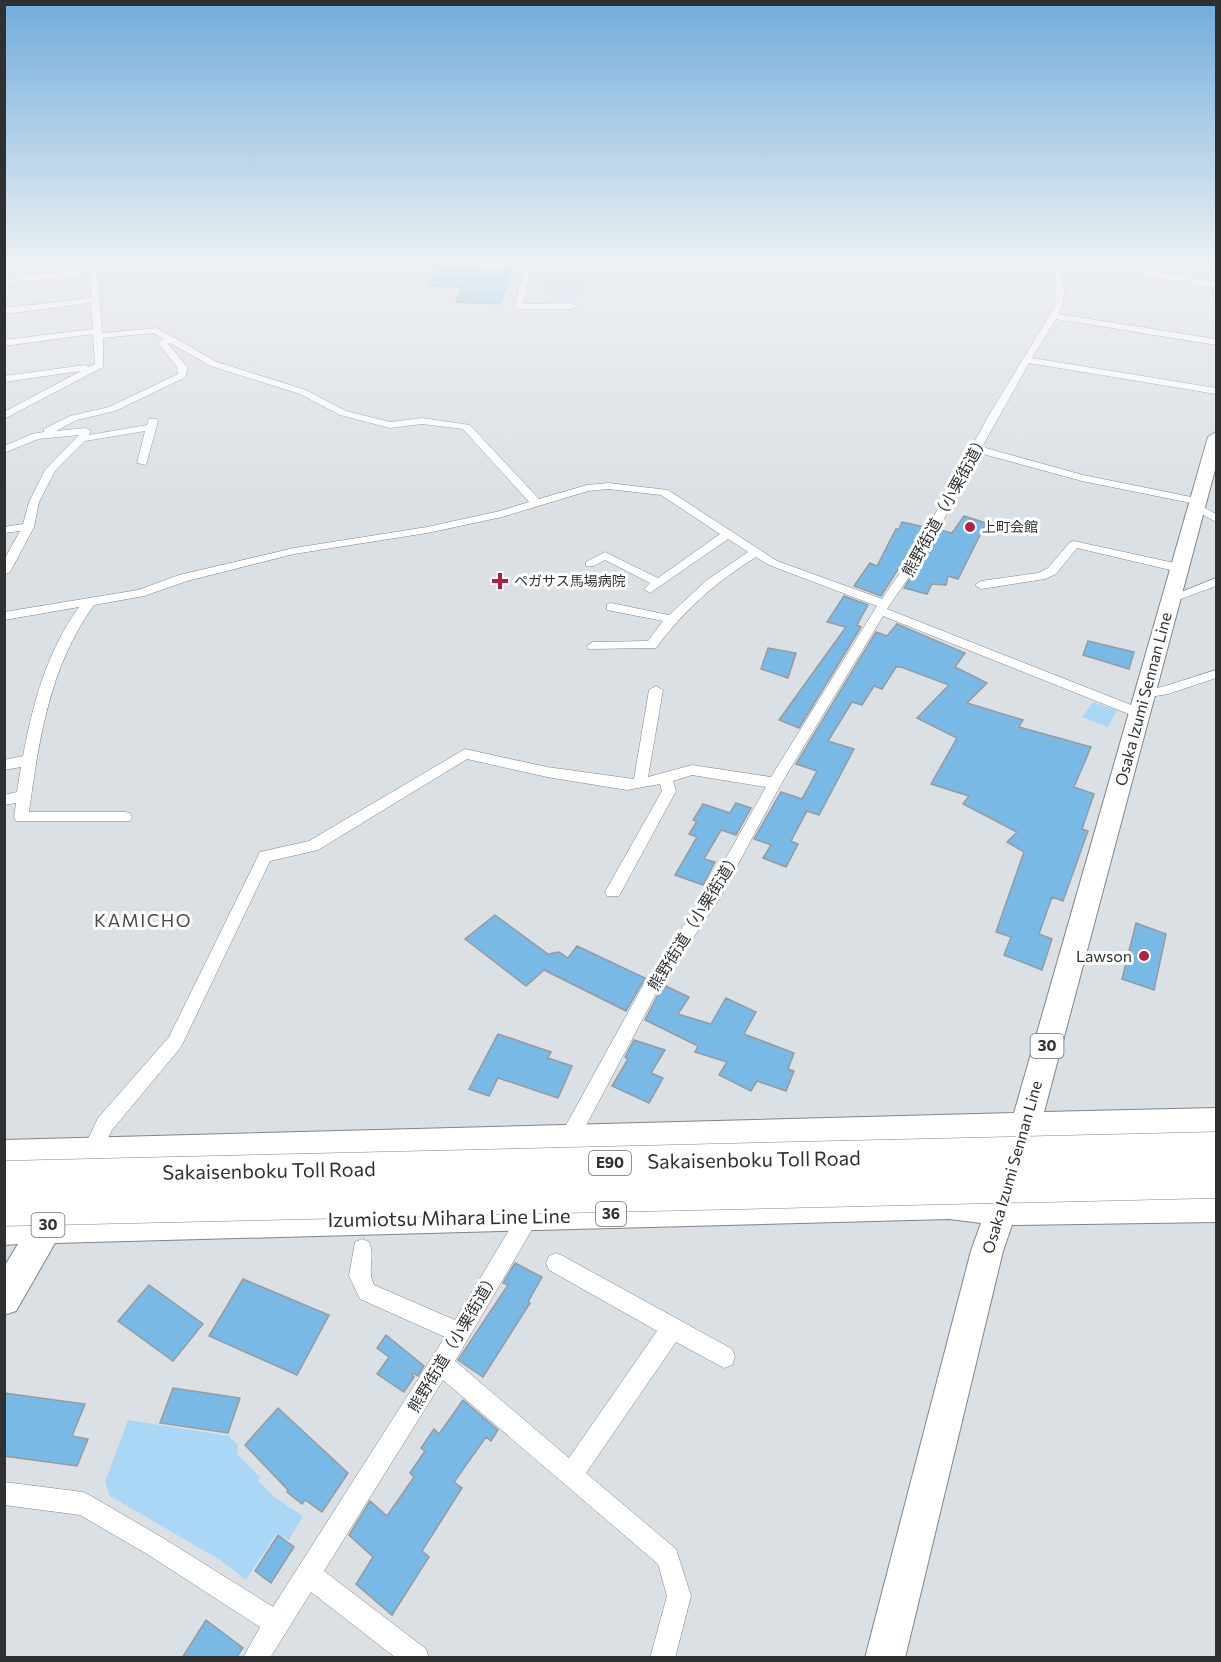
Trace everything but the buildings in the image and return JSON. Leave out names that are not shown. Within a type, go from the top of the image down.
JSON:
[{"type":"highway","name":"Sakaisenboku Toll Road","points":[[4,1178],[1216,1149]]},
{"type":"highway","name":"Sakaisenboku Toll Road","points":[[4,1209],[1215,1200]]},
{"type":"main road","name":"Osaka Izumi Sennan Line","points":[[885,1658],[987,1251],[1002,1210],[1179,568],[1207,508],[1216,437]]},
{"type":"main road","points":[[4,1154],[570,1137],[1216,1122]]},
{"type":"main road","name":"30","points":[[4,1299],[91,1152]]},
{"type":"main road","name":"30","points":[[4,1227],[48,1153]]},
{"type":"main road","name":"Izumiotsu Mihara Line Line","points":[[4,1227],[46,1228],[949,1204],[1002,1210],[1215,1200]]},
{"type":"street","points":[[4,343],[27,341]]},
{"type":"street","points":[[4,416],[100,364],[98,341]]},
{"type":"street","points":[[4,450],[74,418],[112,409],[183,375],[182,367],[163,343],[168,341]]},
{"type":"street","points":[[175,341],[214,363],[303,392],[353,416],[390,424],[422,421],[466,427],[536,503]]},
{"type":"street","name":"熊野街道（小栗街道）","points":[[277,1624],[441,1364],[529,1216],[652,985],[714,894],[775,783],[882,608],[902,582],[941,517],[976,448],[1038,341]]},
{"type":"street","points":[[1027,360],[1216,391]]},
{"type":"street","points":[[4,380],[97,366]]},
{"type":"street","points":[[81,439],[152,424],[142,462]]},
{"type":"street","points":[[4,572],[28,527],[34,502],[50,470],[81,439],[86,430],[36,436]]},
{"type":"street","points":[[976,448],[1082,478],[1207,508]]},
{"type":"street","points":[[4,616],[140,593],[183,578],[294,551],[427,530],[587,488],[608,486],[664,492],[773,563],[882,608],[1141,704],[1163,691],[1216,674]]},
{"type":"street","points":[[4,530],[28,527]]},
{"type":"street","points":[[590,564],[605,555],[654,586],[727,534]]},
{"type":"street","points":[[981,585],[1041,576],[1052,571],[1074,544],[1179,568]]},
{"type":"street","points":[[593,646],[652,645],[670,619],[690,597],[716,576],[755,552]]},
{"type":"street","points":[[1170,599],[1216,582]]},
{"type":"street","points":[[90,601],[74,620],[55,659],[29,760],[21,817],[124,817]]},
{"type":"street","points":[[611,607],[670,619]]},
{"type":"street","points":[[640,784],[656,690]]},
{"type":"street","points":[[91,1152],[105,1124],[175,1042],[265,856],[313,846],[465,754],[547,772],[627,785],[640,784],[692,770],[775,783]]},
{"type":"street","points":[[4,765],[29,760]]},
{"type":"street","points":[[613,892],[669,791],[665,778]]},
{"type":"street","points":[[4,800],[24,796]]},
{"type":"street","points":[[1156,1124],[1216,1114]]},
{"type":"street","points":[[362,1249],[359,1276],[367,1292],[459,1333]]},
{"type":"street","points":[[556,1263],[724,1357]]},
{"type":"street","points":[[571,1475],[673,1327]]},
{"type":"street","points":[[441,1364],[668,1557],[679,1596],[662,1658]]},
{"type":"street","points":[[4,1493],[83,1504],[277,1624],[255,1658]]},
{"type":"street","points":[[309,1575],[417,1658]]},
{"type":"shaded area","points":[[1093,702],[1117,710],[1108,727],[1082,717]]},
{"type":"shaded area","points":[[128,1420],[229,1436],[238,1445],[237,1454],[260,1477],[258,1480],[274,1497],[303,1516],[289,1540],[277,1533],[246,1580],[220,1560],[110,1496],[105,1482]]},
{"type":"place","name":"上町会館","points":[[970,527]]},
{"type":"place","name":"ペガサス馬場病院","points":[[500,581]]},
{"type":"place","name":"Lawson","points":[[1144,956]]},
{"type":"district","name":"KAMICHO","points":[[143,921]]}]
